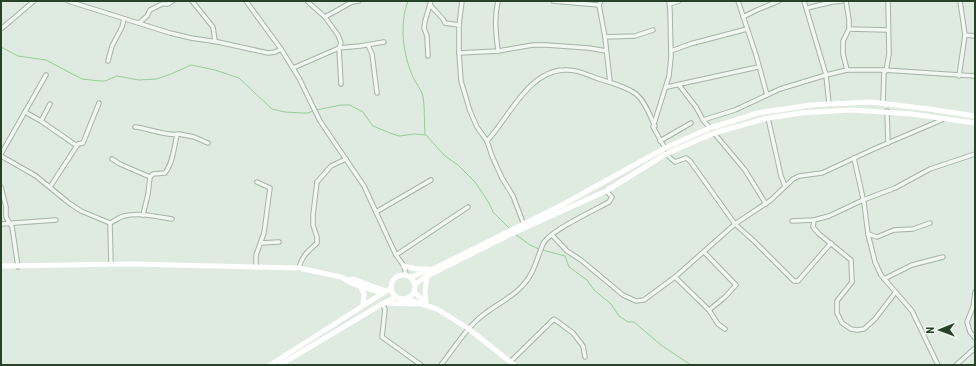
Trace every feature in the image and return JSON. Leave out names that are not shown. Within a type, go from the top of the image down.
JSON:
[{"type":"main road","points":[[524,226],[601,185],[665,148],[710,128],[758,113],[829,104],[883,103],[975,116]]},
{"type":"main road","points":[[512,364],[468,330],[436,309],[396,297],[392,293],[391,288],[394,279],[399,275],[408,276],[435,268],[524,226],[606,190],[666,154],[714,133],[768,118],[801,113],[851,110],[887,111],[975,123]]},
{"type":"main road","points":[[415,284],[427,276],[507,234]]},
{"type":"main road","points":[[1,266],[18,267],[65,264],[111,264],[299,268],[323,272],[360,286],[384,292]]},
{"type":"main road","points":[[404,266],[417,269],[435,268]]},
{"type":"main road","points":[[406,299],[411,297],[414,292],[415,284],[408,276]]},
{"type":"main road","points":[[426,305],[425,291],[427,276]]},
{"type":"main road","points":[[347,280],[353,279],[384,292]]},
{"type":"main road","points":[[360,286],[364,297],[363,305]]},
{"type":"main road","points":[[270,365],[391,288]]},
{"type":"main road","points":[[414,292],[426,305]]},
{"type":"main road","points":[[280,365],[383,303],[396,297]]},
{"type":"main road","points":[[383,303],[426,305]]},
{"type":"street","points":[[68,1],[191,38],[215,41],[268,53],[281,49]]},
{"type":"street","points":[[139,23],[148,16],[150,10],[162,4],[168,4],[173,1]]},
{"type":"street","points":[[192,1],[213,27],[215,41]]},
{"type":"street","points":[[246,1],[281,49],[320,120],[364,186],[396,255],[404,266],[408,276]]},
{"type":"street","points":[[307,1],[325,17],[340,38],[341,43],[339,48],[341,84]]},
{"type":"street","points":[[325,17],[352,2],[359,1]]},
{"type":"street","points":[[462,1],[459,25],[459,53],[461,81],[464,93],[477,127],[487,141],[502,178],[513,196],[524,226]]},
{"type":"street","points":[[498,1],[495,25],[498,51]]},
{"type":"street","points":[[553,1],[600,3],[610,82]]},
{"type":"street","points":[[665,148],[653,128],[655,126],[667,87],[671,67],[669,3],[678,1]]},
{"type":"street","points":[[738,1],[767,95]]},
{"type":"street","points":[[743,17],[779,1]]},
{"type":"street","points":[[804,1],[826,75],[829,104]]},
{"type":"street","points":[[807,8],[842,1]]},
{"type":"street","points":[[846,1],[849,29],[843,41],[843,54],[847,70]]},
{"type":"street","points":[[883,103],[885,70],[889,54],[888,1]]},
{"type":"street","points":[[959,76],[965,35],[960,1]]},
{"type":"street","points":[[1,29],[32,2]]},
{"type":"street","points":[[431,3],[445,23],[459,25]]},
{"type":"street","points":[[428,56],[427,36],[424,28],[431,3]]},
{"type":"street","points":[[108,61],[112,46],[122,28],[124,19]]},
{"type":"street","points":[[671,51],[690,44],[747,29]]},
{"type":"street","points":[[849,29],[888,30]]},
{"type":"street","points":[[605,37],[635,36],[653,30]]},
{"type":"street","points":[[965,35],[975,36]]},
{"type":"street","points":[[292,68],[339,48],[384,42]]},
{"type":"street","points":[[368,45],[372,54],[377,93]]},
{"type":"street","points":[[459,53],[498,51],[534,45],[589,48],[606,51]]},
{"type":"street","points":[[667,87],[758,67]]},
{"type":"street","points":[[487,141],[494,134],[525,91],[552,73],[563,70],[576,71],[610,82],[636,94],[655,126]]},
{"type":"street","points":[[703,120],[735,110],[780,89],[847,70],[885,70],[975,76]]},
{"type":"street","points":[[46,75],[1,155],[36,176],[81,211],[110,223]]},
{"type":"street","points":[[679,85],[710,128]]},
{"type":"street","points":[[50,187],[78,144],[83,143],[99,103]]},
{"type":"street","points":[[41,120],[50,104]]},
{"type":"street","points":[[887,111],[888,143]]},
{"type":"street","points":[[26,112],[41,120],[77,146]]},
{"type":"street","points":[[768,118],[781,176],[785,186]]},
{"type":"street","points":[[552,235],[567,251],[631,300],[644,300],[704,252],[735,224],[766,204],[793,179],[799,176],[822,173],[945,119]]},
{"type":"street","points":[[660,141],[691,123]]},
{"type":"street","points":[[135,127],[194,137],[208,143]]},
{"type":"street","points":[[714,133],[745,170],[766,204]]},
{"type":"street","points":[[112,159],[120,164],[150,176],[153,174],[165,173],[170,164],[177,135]]},
{"type":"street","points":[[666,154],[675,162],[686,158],[690,161],[735,224],[794,281],[798,281],[831,243]]},
{"type":"street","points":[[792,221],[814,220],[842,210],[895,188],[930,169],[975,154]]},
{"type":"street","points":[[299,268],[301,260],[308,250],[317,243],[313,215],[316,182],[330,166],[346,158]]},
{"type":"street","points":[[854,158],[863,200],[868,234],[875,262],[884,279],[912,311],[938,365]]},
{"type":"street","points":[[143,215],[148,194],[150,176]]},
{"type":"street","points":[[376,212],[431,180]]},
{"type":"street","points":[[256,266],[256,255],[264,232],[270,188],[257,182]]},
{"type":"street","points":[[1,187],[6,206],[6,216],[13,234],[18,267]]},
{"type":"street","points":[[441,365],[468,330],[486,312],[510,298],[524,285],[531,276],[543,243],[552,235],[572,222],[609,202],[612,197],[606,190]]},
{"type":"street","points":[[396,255],[468,207]]},
{"type":"street","points":[[110,223],[125,216],[143,215],[172,219]]},
{"type":"street","points":[[1,224],[56,220]]},
{"type":"street","points":[[814,220],[813,224],[815,230],[851,258],[852,261],[852,282],[837,302],[837,313],[842,323],[851,329],[864,329],[895,293]]},
{"type":"street","points":[[110,223],[111,264]]},
{"type":"street","points":[[868,234],[877,237],[897,230],[913,229],[930,223]]},
{"type":"street","points":[[260,243],[279,242]]},
{"type":"street","points":[[704,252],[736,285],[725,297],[709,310]]},
{"type":"street","points":[[884,279],[912,265],[943,257]]},
{"type":"street","points":[[674,277],[709,310],[718,324],[725,329]]},
{"type":"street","points":[[975,292],[973,307],[967,322],[970,332],[975,338]]},
{"type":"street","points":[[383,303],[385,309],[382,337],[421,365]]},
{"type":"street","points":[[512,364],[554,319],[573,333],[583,346],[585,356]]},
{"type":"street","points":[[956,365],[975,348]]},
{"type":"waterway","points":[[408,1],[405,10],[403,39],[407,59],[414,80],[423,96],[425,134]]},
{"type":"waterway","points":[[1,47],[18,56],[46,60],[82,79],[100,81],[105,81],[117,76],[139,80],[156,79],[191,65],[215,70],[239,78],[272,109],[285,112],[302,113],[313,111]]},
{"type":"waterway","points":[[316,110],[341,105],[350,105],[363,112],[373,126],[390,133],[399,136],[414,134],[426,135],[445,156],[458,165],[475,182],[489,203],[493,212],[510,229]]},
{"type":"waterway","points":[[515,234],[530,245],[539,249]]},
{"type":"waterway","points":[[542,250],[565,256],[569,267],[587,280],[594,290],[611,304],[619,316],[628,322],[634,322],[661,345],[691,365]]}]
